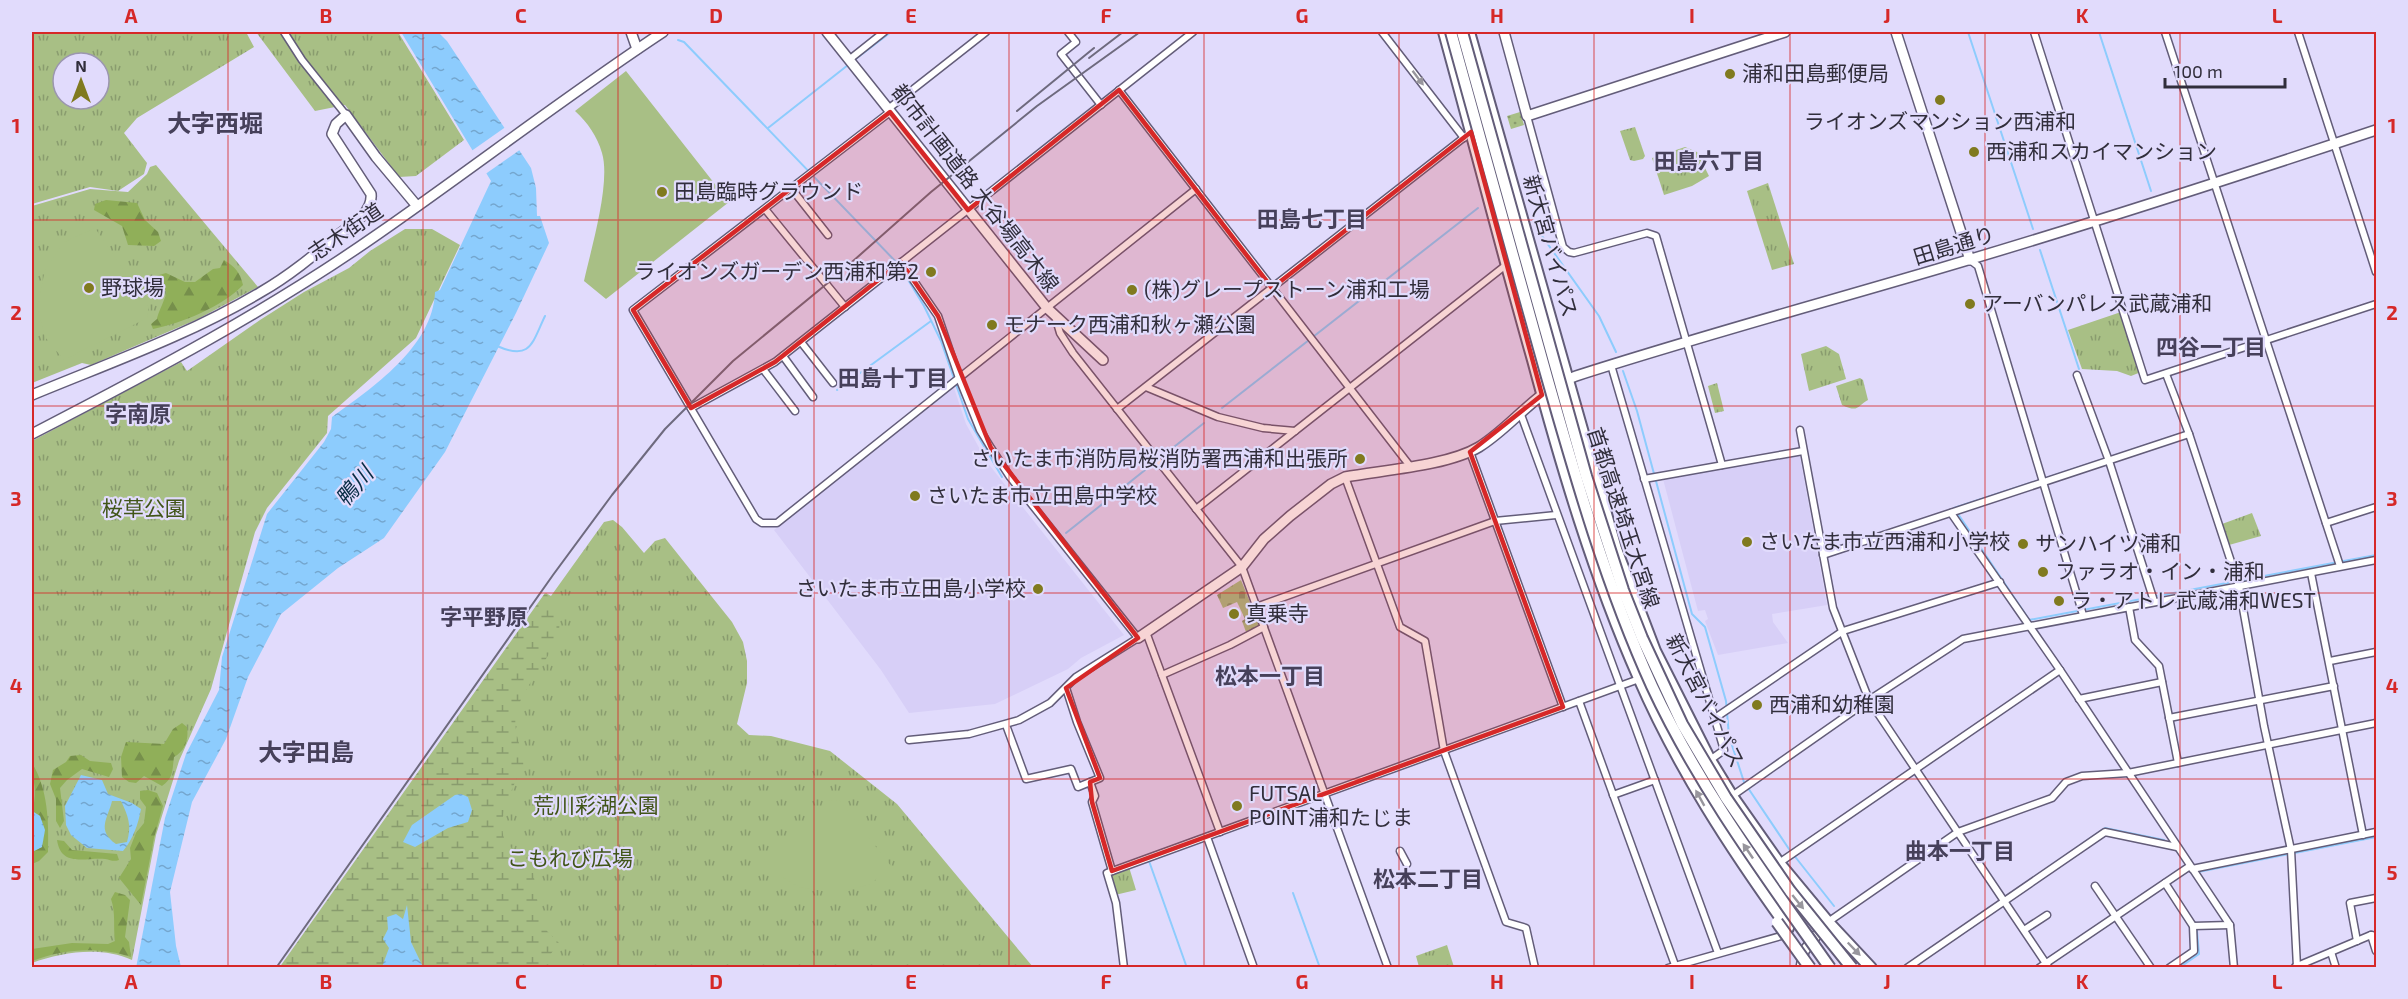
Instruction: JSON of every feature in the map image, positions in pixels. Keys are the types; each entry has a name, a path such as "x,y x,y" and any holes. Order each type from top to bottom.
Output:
{"highway":[{"path":"1444,32 1467,135 1542,395 1592,560 1639,679 1674,751 1732,851 1816,968"},
{"name":"首都高速埼玉大宮線","path":"1451,32 1573,467 1614,593 1652,686 1695,768 1739,838 1830,968"},
{"name":"首都高速埼玉大宮線","path":"1462,32 1586,476 1623,590 1642,638 1683,724 1726,798 1790,891 1852,968"},
{"name":"新大宮バイパス","path":"1469,32 1616,549 1655,651 1710,760 1732,796 1779,863 1828,922 1871,968"},
{"path":"1732,851 1743,876 1810,968"}],"street":[{"path":"284,32 376,157 417,206"},
{"path":"631,32 637,49"},
{"name":"志木街道","path":"32,434 166,365 243,321 367,241 663,32"},
{"name":"都市計画道路 大谷場高木線","path":"827,32 1047,308 1103,360"},
{"path":"851,61 884,32"},
{"path":"986,32 765,209 633,310 756,519 768,524 777,523 1196,189"},
{"path":"1068,32 1076,42 1061,54 1101,105"},
{"path":"691,408 783,356 1193,32"},
{"path":"1118,409 1467,135 1382,32"},
{"path":"1504,32 1563,247 1574,253 1647,233 1654,235 1722,465"},
{"path":"1527,116 1785,32"},
{"path":"1896,32 1970,260 1978,266 2083,615"},
{"path":"2034,32 2145,380 2376,304"},
{"path":"2165,32 2340,566"},
{"path":"2298,32 2376,272"},
{"path":"1119,90 1410,466"},
{"path":"32,395 188,330 234,307 297,268 359,218 369,205 371,194 332,134 336,124 346,114"},
{"name":"田島通り","path":"1470,452 1496,434 1519,412 1567,379 1687,341 2095,222 2376,130"},
{"path":"791,188 828,235"},
{"path":"765,209 845,307"},
{"path":"901,262 938,316 959,379 980,430 1010,477 1142,635 1162,675 1220,832"},
{"path":"1197,509 1506,265"},
{"path":"1055,316 1060,333 1073,353 1242,567 1388,968"},
{"path":"801,342 833,383"},
{"path":"783,356 813,397"},
{"path":"1611,365 1724,750 1710,760"},
{"path":"763,369 795,411"},
{"path":"2166,374 2189,434 2239,586 2268,745 2291,850 2296,967 2374,935 2376,951"},
{"path":"2077,375 2109,461 2154,601"},
{"path":"1146,387 1218,417 1263,428 1295,431"},
{"path":"1519,412 1718,954"},
{"path":"1800,430 1833,608 1869,700 2048,965"},
{"path":"1823,555 2189,434"},
{"path":"1644,479 1803,451"},
{"path":"909,740 969,734 1006,725 1050,703 1076,677 1242,567 1264,539 1331,484 1345,477 1410,466 1470,452 1563,707"},
{"path":"1345,477 1400,627 1425,641 1444,751 1506,922 1526,928 1535,968"},
{"path":"2326,523 2376,507"},
{"path":"1951,513 2060,670 2230,925 2234,968"},
{"path":"1256,607 1495,521 1556,515"},
{"path":"1732,796 1869,700 1963,639 2376,560"},
{"path":"2312,573 2362,835"},
{"path":"1715,718 1843,631 2000,582"},
{"path":"2128,607 2135,640 2159,666 2178,763"},
{"path":"1162,675 1230,645 1264,627"},
{"path":"2330,661 2376,652"},
{"path":"1779,863 2060,670"},
{"path":"1124,968 1116,903 1107,873 1639,679"},
{"path":"2079,699 2162,682"},
{"path":"2169,718 2334,686"},
{"path":"1006,725 1026,779 1071,770 1078,787 1100,778 1077,723 1066,688"},
{"path":"1579,701 1675,965"},
{"path":"1801,968 1804,951 1828,922 1958,832 2052,798 2066,782 2082,776 2128,773 2376,723"},
{"path":"1613,795 1655,780"},
{"path":"1090,782 1095,796 1092,802 1112,872"},
{"path":"1907,968 2105,832 2177,847"},
{"path":"2039,968 2048,965 2116,915 2191,868 2376,832"},
{"path":"1206,837 1254,968"},
{"path":"1400,851 1407,864"},
{"path":"2165,883 2193,926 2194,951 2169,968"},
{"path":"2095,886 2151,968"},
{"path":"2357,941 2350,903 2376,898"},
{"path":"2024,930 2047,915"},
{"path":"2193,926 2230,925"},
{"path":"1668,968 1791,933"},
{"path":"2331,952 2336,968"},
{"path":"1697,959 1698,968"}],"highlighted area":[{"path":"1119,90 1272,288 1471,132 1542,395 1470,452 1563,707 1112,871 1092,802 1090,782 1100,778 1066,688 1138,638 991,448 938,316 901,262 775,362 691,408 633,310 890,112 968,210"}],"shaded area":[{"name":"さいたま市立田島中学校","path":"954,388 966,424 987,462 1124,635 1081,658 1068,669 995,704 909,713 881,670 774,530"},
{"name":"さいたま市立西浦和小学校","path":"1797,455 1800,457 1827,605 1772,614 1773,622 1788,643 1718,655 1705,621 1708,619 1705,610 1698,611 1663,479"}],"green space":[{"path":"32,32 246,32 254,47 137,118 124,133 147,163 144,174 118,191 90,187 32,204"},
{"path":"256,32 398,32 464,140 416,176 399,177 345,105 315,111"},
{"name":"田島臨時グラウンド","path":"626,71 729,202 606,299 584,281 602,198 604,166 602,153 592,130 575,111"},
{"path":"1520,112 1524,125 1511,129 1507,116"},
{"path":"1635,127 1645,156 1643,159 1634,161 1630,160 1620,131"},
{"path":"1685,147 1697,152 1709,176 1692,186 1664,195 1652,158"},
{"path":"156,165 258,287 198,319 91,365 82,363 32,383 32,206 90,189 128,192 147,174 150,167"},
{"path":"1768,183 1794,264 1772,270 1747,191"},
{"path":"106,200 137,203 145,220 158,232 161,241 154,246 128,245 122,226 94,210 95,204"},
{"name":"野球場","path":"95,228 149,307 147,318 64,360 45,337 37,307 45,270 64,242"},
{"name":"桜草公園","path":"405,229 432,229 460,245 416,338 328,416 327,433 267,508 255,532 211,689 179,761 156,835 132,960 108,953 82,952 32,963 32,441 181,362 187,371 260,320 304,292 349,268 370,251"},
{"path":"224,260 237,270 243,285 224,300 201,313 153,329 151,324 157,319 166,293 165,289 152,277 166,273 185,282 195,282 213,269 220,268"},
{"path":"2121,312 2141,372 2131,376 2117,371 2082,369 2068,330"},
{"path":"1826,346 1839,354 1846,379 1809,391 1801,354"},
{"path":"1860,378 1863,380 1868,400 1855,409 1842,405 1836,386"},
{"path":"1717,383 1724,411 1715,413 1708,386"},
{"path":"2252,513 2261,536 2229,545 2222,524"},
{"name":"荒川彩湖公園","path":"613,520 644,553 655,541 665,538 732,622 743,642 747,661 747,683 737,724 749,735 771,736 830,751 897,804 1033,967 282,968 546,593 551,596 604,522"},
{"path":"1241,580 1259,626 1246,632 1242,621 1245,619 1237,602 1223,608 1217,595"},
{"path":"545,593 556,608 560,623 557,638 521,700 516,715 515,722 523,757 523,768 507,802 502,825 507,844 531,856 540,920 544,928 559,943 541,967 279,968"},
{"path":"182,723 187,727 187,740 181,751 174,757 172,773 166,783 162,786 144,776 136,783 129,782 122,777 121,757 126,742 164,744 173,729"},
{"path":"81,755 90,761 111,763 113,769 109,777 82,769 67,780 60,788 64,821 60,828 56,821 56,799 50,784 53,770 66,762 70,756"},
{"path":"32,763 44,795 48,818 48,852 32,864 32,852 42,847 40,816 32,811 35,792"},
{"path":"148,790 157,793 163,806 154,838 141,905 119,878 131,859 130,848 136,833 144,823 146,807 140,799 140,791"},
{"path":"828,800 840,801 891,866 871,884 844,891 823,891 799,887 780,876 764,859"},
{"path":"57,840 64,841 72,850 117,854 119,860 69,858 59,849"},
{"path":"1129,867 1136,890 1115,895 1109,874"},
{"path":"115,892 125,895 130,900 125,937 129,942 131,957 106,951 81,950 32,961 32,949 72,943 108,944 115,941 111,899"},
{"path":"1447,945 1454,967 1419,967 1416,956"}],"water":[{"name":"鴨川","path":"401,32 438,32 447,41 531,168 536,188 537,216 540,216 549,243 445,452 384,538 338,568 281,614 248,677 226,739 192,802 170,892 176,946 181,967 136,968 165,818 186,754 219,690 222,657 267,514 324,442 331,429 332,417 382,379 412,348 424,331 432,312 435,292 440,290 491,181"},
{"path":"81,775 102,780 108,794 141,809 135,832 123,851 87,848 71,835 66,825 65,806","holes":["112,801 121,801 127,816 129,831 127,842 116,844 106,834 105,824"]},
{"path":"461,794 468,797 472,810 468,822 448,828 415,847 403,842 412,825 455,795"},
{"path":"32,811 40,816 45,830 42,847 32,852"},
{"path":"407,905 411,942 423,967 382,967 389,948 383,939 388,929 387,917 396,914 403,919"}],"pier":[{"path":"507,126 521,149 484,175 470,152"}],"waterway":[{"path":"853,61 891,32"},
{"path":"1968,32 2033,229"},
{"path":"2099,32 2151,191"},
{"path":"678,40 684,42 899,265 924,306 941,341 968,419 1002,477"},
{"path":"768,128 848,65"},
{"path":"1222,408 1478,208"},
{"path":"1542,236 1599,316 1616,352"},
{"path":"2040,250 2079,369"},
{"path":"497,346 517,351 529,347 545,316"},
{"path":"837,390 931,321"},
{"path":"1623,371 1637,411 1692,614 1705,627 1726,701 1729,736 1744,782 1789,849 1834,906"},
{"path":"1066,533 1204,423"},
{"path":"2044,642 1954,508 2186,432"},
{"path":"2029,620 2376,555"},
{"path":"2004,898 2105,828 2164,840"},
{"path":"2198,872 2376,837"},
{"path":"1149,861 1187,968"},
{"path":"1293,893 1320,968"},
{"path":"2179,968 2199,954 2197,931"},
{"path":"2234,935 2237,968"},
{"path":"1915,959 1923,954"}],"railway":[{"path":"1089,58 1123,32"},
{"path":"276,968 553,575 612,495 665,429 733,361 835,277 931,192 1037,106 1140,32"},
{"path":"1017,111 1094,48"}],"place":[{"name":"浦和田島郵便局","path":"1730,74"},
{"name":"ライオンズマンション西浦和","path":"1940,100"},
{"name":"西浦和スカイマンション","path":"1974,152"},
{"name":"田島臨時グラウンド","path":"662,192"},
{"name":"ライオンズガーデン西浦和第2","path":"931,272"},
{"name":"野球場","path":"89,288"},
{"name":"(株)グレープストーン浦和工場","path":"1132,290"},
{"name":"アーバンパレス武蔵浦和","path":"1970,304"},
{"name":"モナーク西浦和秋ヶ瀬公園","path":"992,325"},
{"name":"さいたま市消防局桜消防署西浦和出張所","path":"1360,459"},
{"name":"さいたま市立田島中学校","path":"915,496"},
{"name":"さいたま市立西浦和小学校","path":"1747,542"},
{"name":"サンハイツ浦和","path":"2023,544"},
{"name":"ファラオ・イン・浦和","path":"2043,572"},
{"name":"さいたま市立田島小学校","path":"1038,589"},
{"name":"ラ・アトレ武蔵浦和WEST","path":"2059,601"},
{"name":"真乗寺","path":"1234,614"},
{"name":"西浦和幼稚園","path":"1757,705"},
{"name":"FUTSAL POINT浦和たじま","path":"1237,806"}],"district":[{"name":"大字西堀","path":"215,124"},
{"name":"田島六丁目","path":"1709,161"},
{"name":"田島七丁目","path":"1312,219"},
{"name":"四谷一丁目","path":"2211,347"},
{"name":"田島十丁目","path":"893,378"},
{"name":"字南原","path":"138,414"},
{"name":"字平野原","path":"484,617"},
{"name":"松本一丁目","path":"1270,676"},
{"name":"大字田島","path":"306,753"},
{"name":"曲本一丁目","path":"1960,851"},
{"name":"松本二丁目","path":"1428,879"}],"park label":[{"name":"こもれび広場","path":"570,859"}]}
